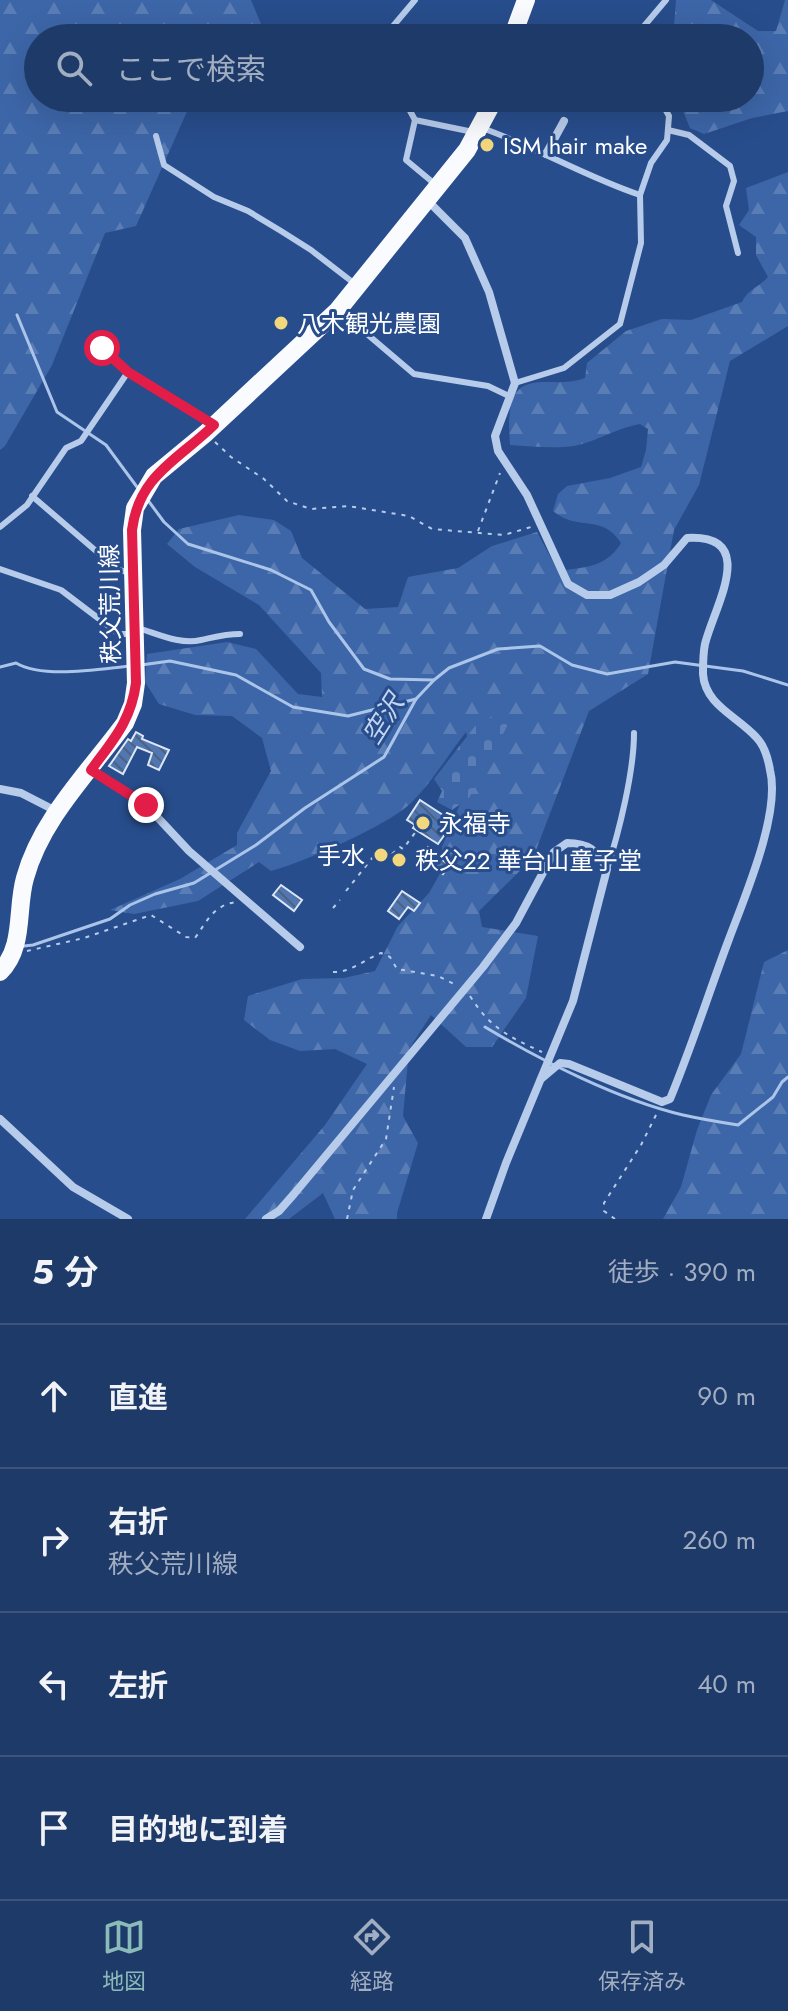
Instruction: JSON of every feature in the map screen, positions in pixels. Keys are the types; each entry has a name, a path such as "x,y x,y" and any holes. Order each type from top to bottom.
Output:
{"main road":[{"path":"517,24 526,0"},
{"name":"秩父荒川線","path":"0,972 20,920 21,893 31,858 57,812 125,723 133,704 136,683 132,530 135,508 154,476 210,429 338,310 432,193 479,131 488,112"}],"street":[{"path":"546,154 564,121"},
{"path":"432,193 465,238 489,292 515,383 495,436 498,451 542,523 561,572 576,591 587,595 610,595 639,582 664,565 687,538 706,537 719,544 729,561 725,586 704,646 706,692 758,738 773,781 772,806 743,901 699,1029 670,1099 662,1102 569,1064 560,1063 541,1079"},
{"path":"91,770 146,805 189,851 300,947"},
{"path":"0,789 21,793 57,812"},
{"path":"266,1219 279,1211 294,1194 465,990 516,923 554,852 567,843 589,846 599,854 607,869 573,1001 486,1219"},
{"path":"0,1119 73,1187 128,1219"}],"lane":[{"path":"395,24 415,0"},
{"path":"644,24 666,0"},
{"path":"411,112 415,120 406,160 432,193"},
{"path":"515,383 564,368 614,332 620,324 641,243 640,195 651,163 667,140 667,112"},
{"path":"415,120 479,131 546,154 613,186 640,195"},
{"path":"668,130 689,135 730,166 734,181 726,206 738,253"},
{"path":"156,136 164,165 214,197 248,211 291,237 357,286"},
{"path":"338,310 414,374 488,386 509,396"},
{"path":"102,348 128,372 210,429"},
{"path":"0,527 27,505 66,448 81,441 128,372"},
{"path":"32,496 117,569 134,576"},
{"path":"0,569 61,590 119,634 135,630 180,641 240,634"},
{"path":"607,869 617,838 634,750 634,733"}],"path":[{"path":"210,429 231,457 264,479 287,501 311,509 348,506 409,516 432,529 504,535 542,523"},
{"path":"477,532 504,461"},
{"path":"346,891 381,847 393,856 400,847 403,849 417,830"},
{"path":"12,946 84,938 151,915 186,937 195,938 215,910 225,903 245,900"},
{"path":"333,908 340,900"},
{"path":"333,972 344,973 366,958 381,953 390,957 397,969 438,976 465,990 483,1017 507,1037 550,1056"},
{"path":"347,1219 353,1190 386,1139 397,1070"},
{"path":"615,1219 604,1211 604,1203 641,1145 662,1102"}],"green space":[{"path":"0,0 251,0 261,24 24,24 24,112 187,112 136,226 105,233 52,365 0,450"},
{"path":"676,0 711,0 747,24 674,24"},
{"path":"785,0 788,0 788,111 752,118 704,134 690,128 683,112 764,112 764,31 776,31"},
{"path":"788,172 788,326 730,361 699,485 674,530 648,674 589,711 533,858 479,911 482,927 538,936 526,998 492,1047 466,1047 431,1015 409,1049 403,1116 418,1143 397,1219 335,1219 323,1193 289,1219 245,1219 325,1125 367,1064 335,1049 300,1051 270,1040 244,1020 248,996 302,979 344,978 375,971 398,926 429,893 442,870 442,847 475,768 466,732 412,802 366,832 271,871 259,862 198,901 134,914 110,910 180,879 237,845 237,833 271,771 262,738 232,716 195,715 159,704 145,682 147,654 227,642 256,649 298,694 322,697 321,673 259,605 195,567 167,544 179,529 239,515 274,520 291,531 302,558 365,609 398,607 408,577 458,568 492,546 537,532 558,571 602,562 621,543 606,528 572,521 553,511 558,494 567,486 610,478 641,467 648,429 640,424 631,426 574,446 510,445 512,401 521,388 529,384 585,378 587,363 626,331 662,319 691,320 742,302 768,277 756,255 756,237 739,225 749,210 746,188"},
{"path":"503,710 512,717 469,798 452,810 437,802 442,791 434,779 475,726"},
{"path":"788,950 788,1219 663,1219 681,1187 697,1130 711,1095 741,1054 764,962"}],"building":[{"path":"136,732 143,736 142,739 169,750 159,770 148,765 152,753 137,747 123,774 109,766"},
{"path":"420,800 446,817 441,825 448,830 438,844 413,828 415,825 407,820"},
{"path":"428,847 449,865 443,874 421,857"},
{"path":"281,885 302,900 294,911 273,895"},
{"path":"402,891 420,903 414,911 408,907 399,919 388,911"}],"waterway":[{"path":"17,315 57,412 106,445 137,487"},
{"path":"147,499 164,522 188,544 271,570 311,590 329,622 364,669 390,679 434,680"},
{"name":"空沢","path":"24,946 110,919 130,905 155,894 194,883 256,845 305,808 384,757 416,699 434,680 449,668 498,649 540,646 572,665 607,674 675,662 743,671 788,685"},
{"path":"141,665 170,661 236,675 293,707 348,716 416,699"},
{"path":"0,667 16,663 27,668 56,672 130,666"},
{"path":"485,1027 607,1090 658,1108 724,1123 738,1125 773,1097 788,1077"}],"place":[{"name":"ISM hair make","path":"487,145"},
{"name":"八木観光農園","path":"281,323"},
{"name":"永福寺","path":"423,823"},
{"name":"手水","path":"381,855"},
{"name":"秩父22 華台山童子堂","path":"399,860"}],"route":[{"path":"102,348 128,372 214,425 154,476 135,508 132,530 136,683 133,704 125,723 91,770 146,805"}]}
